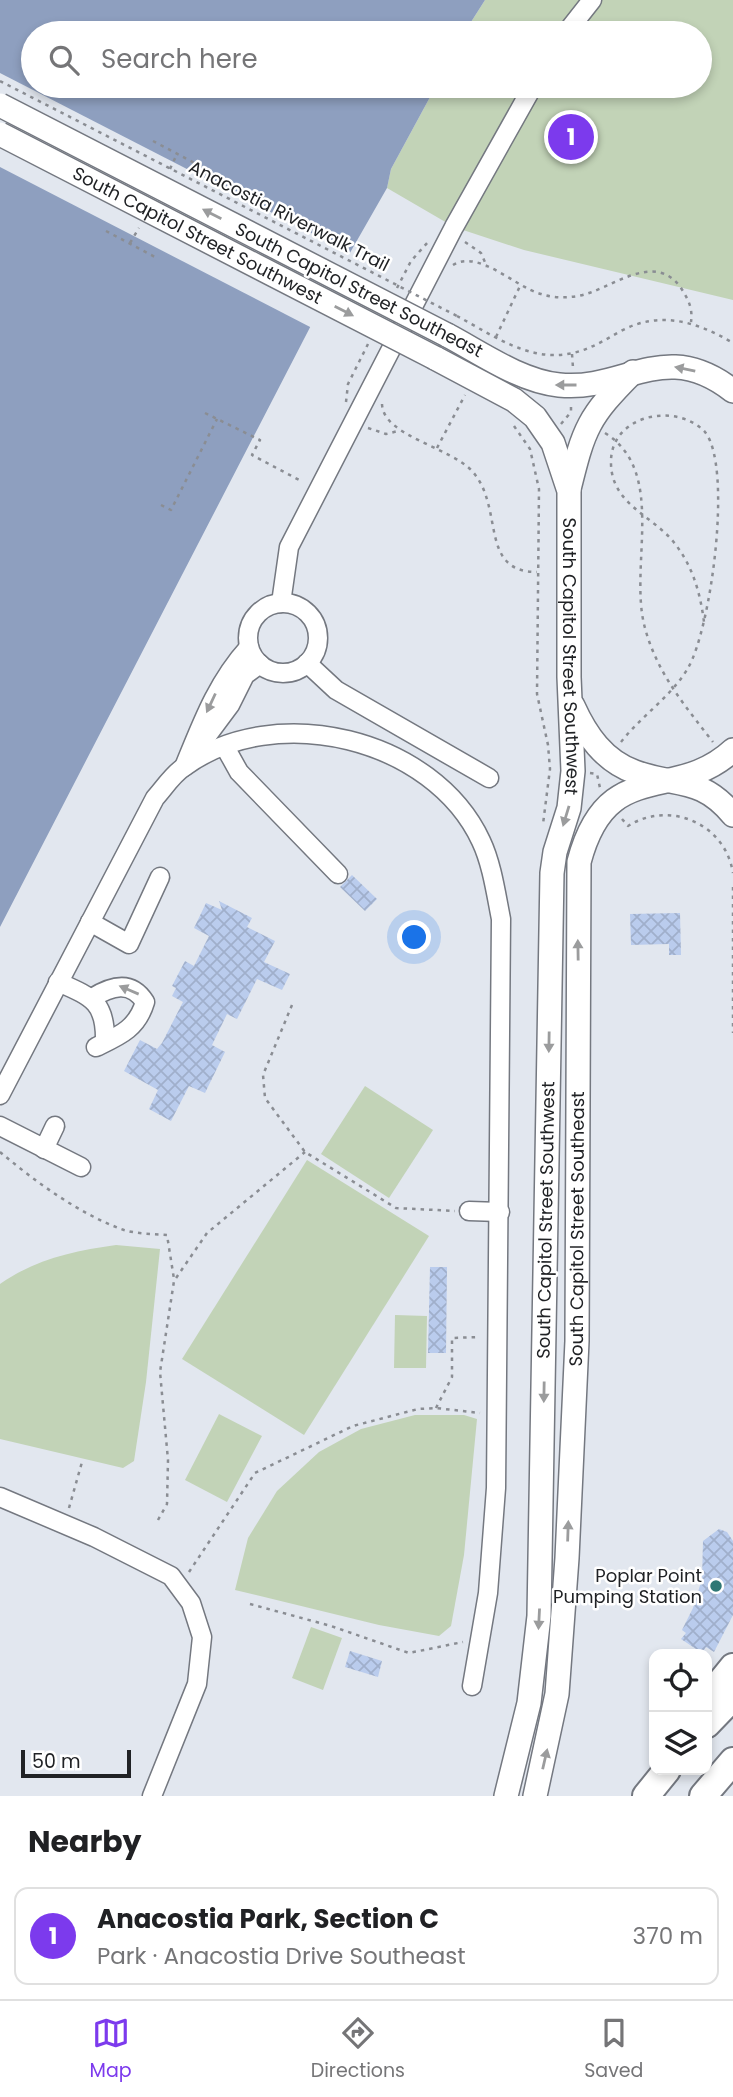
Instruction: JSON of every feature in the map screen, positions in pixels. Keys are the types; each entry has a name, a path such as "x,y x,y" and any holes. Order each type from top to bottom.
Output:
{"highway":[{"path":"712,1693 733,1667"},
{"path":"712,1719 733,1697"},
{"path":"703,1796 733,1760"},
{"path":"645,1796 656,1775"},
{"path":"645,1796 663,1775"}],"main road":[{"name":"South Capitol Street Southeast","path":"0,105 452,326 546,383 583,384 653,367 680,367 703,374 733,391"},
{"name":"South Capitol Street Southwest","path":"0,134 514,400 535,418 553,443 569,491 573,784 552,873 538,1627 529,1703 506,1796"},
{"path":"569,491 588,424 600,406 633,372"},
{"path":"570,700 592,740 609,757 636,772 671,778 704,790 733,815"},
{"name":"South Capitol Street Southeast","path":"536,1796 557,1695 567,1558 577,1341 580,1069 577,872 586,840 610,804 633,789 706,769 724,747"}],"street":[{"path":"575,21 592,0"},
{"path":"281,603 289,547 303,518 454,227 526,98"},
{"path":"184,766 213,697 231,668 249,647 251,623 258,613 281,603 301,608 315,624 317,645 307,663 299,669 279,673 260,664 249,647"},
{"path":"307,663 336,690 489,778"},
{"path":"0,1095 155,798 184,766 230,705 245,675 260,664"},
{"path":"184,766 225,747 262,737 322,735 373,746 395,755 438,786 481,841 501,919 500,1212 495,1523 488,1593 472,1686"},
{"path":"225,747 239,772 338,874"},
{"path":"90,922 129,944 160,877"},
{"path":"58,982 92,998 105,1022 100,1045 131,1029 140,1017 145,1002 132,989 118,986 92,998"},
{"path":"0,1126 80,1167"},
{"path":"44,1149 55,1126"},
{"path":"469,1211 500,1212"},
{"path":"0,1497 64,1524 171,1576 191,1603 200,1629 201,1666 197,1684 152,1796"}],"path":[{"name":"Anacostia Riverwalk Trail","path":"0,81 21,92"},
{"name":"Anacostia Riverwalk Trail","path":"33,98 170,169 452,326 496,337 539,354 572,354 596,346 629,327 666,319 691,322 733,343"},
{"path":"153,141 202,167"},
{"path":"170,169 177,154"},
{"path":"130,244 139,228"},
{"path":"106,231 155,257"},
{"path":"457,239 475,248 487,267"},
{"path":"496,337 520,286"},
{"path":"572,354 573,369"},
{"path":"437,447 465,395"},
{"path":"560,425 571,412 571,401"},
{"path":"205,413 260,440 252,455 318,490"},
{"path":"624,738 653,705 673,691 695,653 704,622 719,524 719,462 713,443 691,421 666,415 637,421 617,442 611,461 614,482 628,502 664,531 686,560 698,587 704,622"},
{"path":"161,505 172,510 217,419"},
{"path":"361,423 381,433 392,435 399,430"},
{"path":"517,429 530,449 539,489 537,694 548,745 549,777"},
{"path":"598,430 617,442 631,459 637,473 642,515 638,582 641,613 651,647 673,691 724,747"},
{"path":"584,773 597,774 602,793"},
{"path":"621,818 628,826 651,816 667,814 702,824 725,849 733,873"},
{"path":"733,887 733,1033"},
{"path":"292,1005 263,1075 265,1098 305,1152 396,1208 469,1211"},
{"path":"0,1152 27,1174 104,1220 125,1230 167,1235 174,1281 160,1372 168,1460 167,1504 158,1520"},
{"path":"174,1281 208,1233 305,1152"},
{"path":"436,1408 452,1377 452,1338 487,1337"},
{"path":"178,1585 210,1544 256,1473 353,1426 436,1408 485,1414"},
{"path":"64,1524 82,1462"},
{"path":"250,1604 331,1626 410,1653 468,1640"}],"green space":[{"path":"485,0 733,0 733,300 524,250 454,227 387,188 391,169 429,98 712,98 712,21 472,21"},
{"path":"365,1086 433,1130 389,1198 321,1154"},
{"path":"307,1160 429,1236 304,1435 182,1359"},
{"path":"116,1245 160,1249 146,1382 134,1461 123,1468 0,1439 0,1284 27,1268 55,1257"},
{"path":"395,1315 427,1316 426,1368 394,1368"},
{"path":"219,1414 262,1436 227,1502 185,1480"},
{"path":"415,1415 464,1415 477,1419 464,1555 451,1626 439,1636 379,1625 235,1590 248,1538 277,1491 319,1452 361,1429"},
{"path":"311,1627 342,1638 323,1690 292,1678"}],"water":[{"path":"0,0 485,0 472,21 21,21 21,98 429,98 391,169 387,188 335,279 0,927"}],"pier":[{"path":"0,73 21,84 21,98 49,98 354,255 314,329 0,167"}],"building":[{"path":"352,875 377,899 365,911 340,887"},
{"path":"219,901 252,918 247,927 275,941 264,962 290,974 282,990 257,979 237,1019 227,1014 212,1045 225,1052 205,1093 189,1086 171,1121 149,1109 158,1090 124,1071 140,1040 157,1049 162,1043 183,1002 172,996 176,988 172,986 185,961 194,966 209,936 194,928 206,903 222,910"},
{"path":"680,913 681,955 669,955 669,944 631,945 630,914"},
{"path":"430,1267 447,1267 446,1353 428,1353"},
{"name":"Poplar Point Pumping Station","path":"719,1529 727,1532 733,1541 733,1615 714,1652 706,1647 696,1649 681,1639 686,1633 682,1630 693,1608 702,1579 703,1541"},
{"path":"350,1651 382,1661 378,1677 345,1667"}],"place":[{"name":"Anacostia Park, Section C","path":"571,137"},
{"name":"Poplar Point Pumping Station","path":"716,1586"}]}
